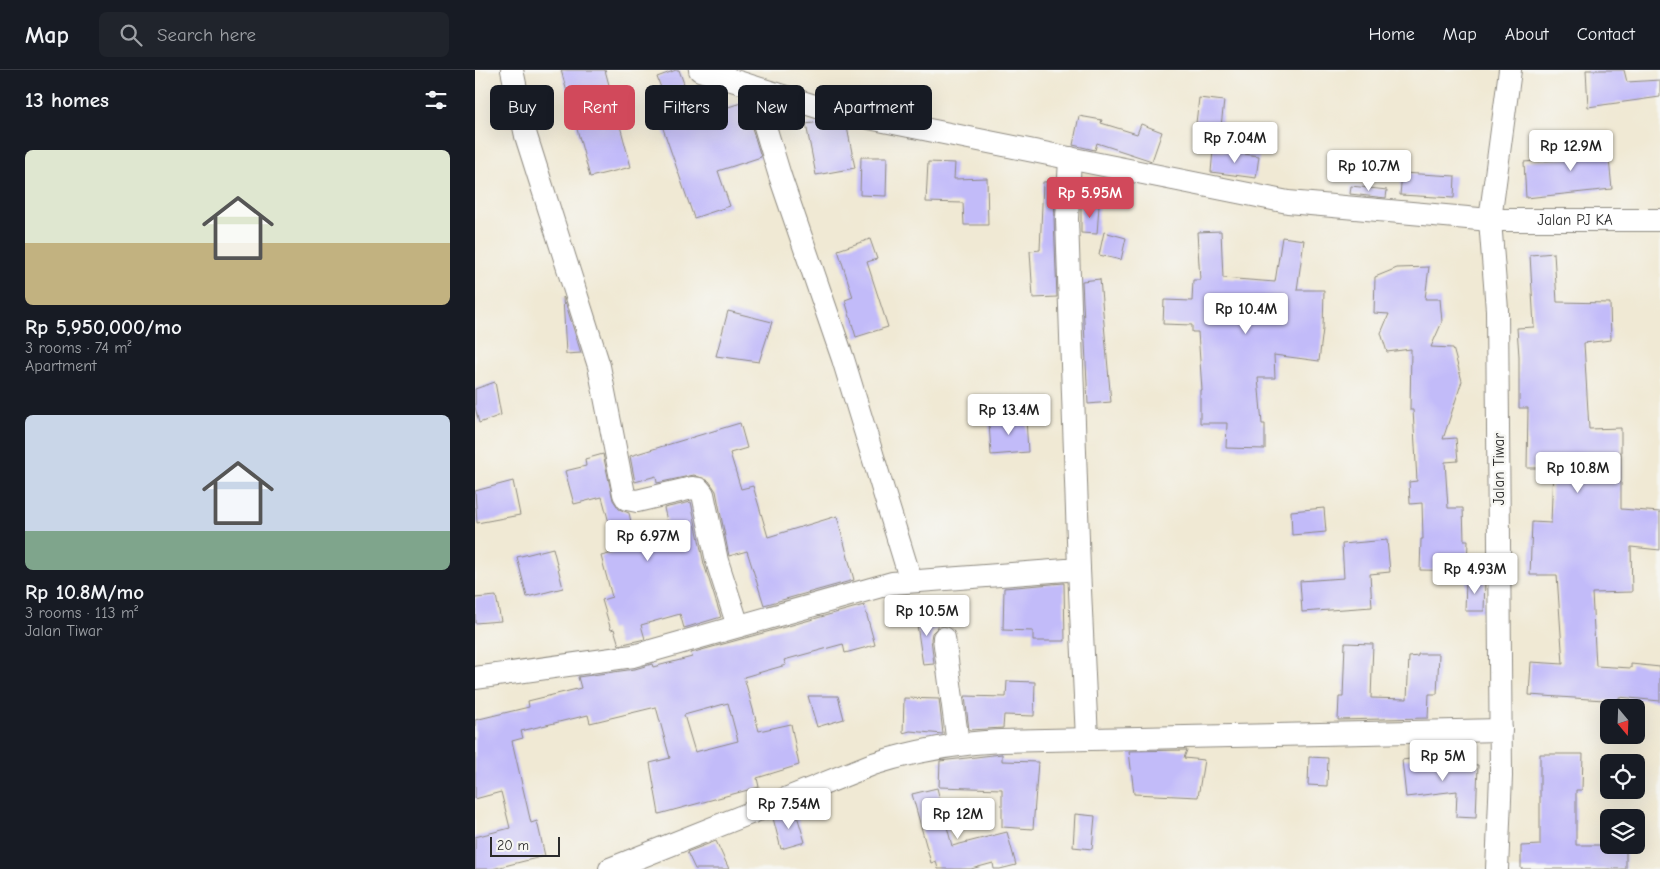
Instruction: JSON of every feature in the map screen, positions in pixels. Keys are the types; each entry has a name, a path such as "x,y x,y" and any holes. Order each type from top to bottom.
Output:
{"street":[{"path":"512,70 526,136 599,366 624,494 627,499 637,501 699,488 703,494 719,568 738,626"},
{"name":"Jalan PJ KA","path":"700,70 747,85"},
{"name":"Jalan Tiwar","path":"1497,869 1501,730 1497,310 1490,220 1510,70"},
{"name":"Jalan PJ KA","path":"805,104 824,110 1289,202 1490,220 1660,220"},
{"path":"766,130 843,359 911,581"},
{"path":"1070,158 1067,219 1087,739"},
{"path":"475,678 633,656 877,587 911,581 1079,570"},
{"path":"944,638 957,744"},
{"path":"610,869 873,764 905,754 957,744 1087,739 1501,730"}],"building":[{"path":"561,70 605,70 609,85 565,85"},
{"path":"679,70 684,85 660,85 657,77"},
{"path":"1586,70 1624,70 1627,82 1660,80 1660,97 1588,107"},
{"path":"1199,98 1224,101 1221,126 1196,123"},
{"path":"738,104 738,130 753,130 761,157 718,171 730,206 694,218 664,130 728,130 728,107"},
{"path":"1079,116 1102,120 1101,123 1137,134 1141,124 1162,132 1152,161 1097,143 1095,150 1073,145"},
{"path":"815,123 815,130 848,130 855,168 816,175 806,124"},
{"path":"577,130 621,130 631,167 590,177"},
{"path":"1607,139 1612,189 1526,198 1524,162 1573,158 1571,142"},
{"path":"1213,150 1259,156 1256,178 1211,172"},
{"path":"861,157 887,157 886,196 860,195"},
{"path":"928,162 955,163 954,179 987,178 988,225 964,225 963,203 926,202"},
{"path":"1402,173 1455,176 1454,198 1400,195"},
{"path":"1056,181 1054,219 1057,297 1033,298 1030,251 1040,250 1043,182"},
{"path":"1351,186 1387,190 1386,198 1350,194"},
{"path":"1081,205 1099,206 1097,234 1081,233"},
{"path":"1221,231 1223,278 1275,282 1282,237 1304,240 1297,290 1324,290 1323,329 1319,361 1274,355 1275,378 1258,378 1262,424 1265,424 1265,449 1226,448 1227,423 1200,423 1200,390 1202,390 1198,332 1192,332 1192,325 1163,324 1164,300 1192,301 1193,280 1200,280 1197,232"},
{"path":"1104,232 1126,238 1121,260 1099,255"},
{"path":"870,239 877,259 867,262 888,327 856,337 845,300 853,297 838,250"},
{"path":"1554,253 1557,302 1610,303 1611,340 1584,343 1589,429 1621,428 1621,509 1660,512 1660,550 1631,547 1632,592 1592,593 1596,666 1631,668 1631,664 1660,667 1660,701 1619,697 1619,699 1600,700 1529,695 1531,662 1563,664 1557,575 1530,575 1532,522 1551,523 1553,468 1527,468 1528,408 1519,408 1517,328 1534,327 1530,255"},
{"path":"1429,267 1425,299 1440,299 1442,322 1431,347 1453,348 1462,381 1443,439 1456,438 1458,461 1445,462 1448,508 1463,508 1464,540 1468,540 1467,571 1420,570 1421,539 1423,539 1422,503 1410,504 1409,482 1417,481 1413,410 1410,410 1411,349 1387,352 1381,333 1389,314 1374,313 1375,277 1397,268"},
{"path":"1100,279 1111,402 1088,404 1082,281"},
{"path":"564,298 581,353 566,354"},
{"path":"728,311 772,322 759,362 716,356"},
{"path":"495,382 501,415 479,423 475,407 475,389"},
{"path":"1026,418 1028,452 991,455 989,421"},
{"path":"740,423 747,448 730,453 741,489 753,486 768,537 837,516 854,580 764,605 747,551 729,556 716,491 709,481 694,475 657,483 656,476 635,482 630,456"},
{"path":"603,454 613,500 619,509 629,513 633,531 667,521 664,508 691,502 704,564 721,617 684,628 680,614 641,625 645,639 619,645 614,629 611,630 602,600 612,597 601,556 617,552 602,497 574,504 565,471 586,466 585,459"},
{"path":"513,481 520,515 477,523 475,491"},
{"path":"1324,508 1326,532 1292,535 1291,511"},
{"path":"1387,540 1390,572 1370,574 1372,607 1302,612 1300,581 1344,578 1342,544"},
{"path":"553,548 563,588 527,597 517,557"},
{"path":"1466,579 1485,579 1484,611 1465,611"},
{"path":"1064,583 1065,641 1033,641 1033,631 1003,630 1004,588"},
{"path":"496,596 501,621 475,623 475,598"},
{"path":"864,605 875,645 845,653 843,644 784,660 786,665 744,677 759,731 791,724 799,765 757,778 759,787 659,814 650,763 670,758 656,707 590,723 588,715 521,731 523,738 512,741 531,823 537,821 545,856 492,869 475,869 475,837 510,828 501,792 475,799 475,720 529,707 528,701 581,688 578,677 635,669 652,664 653,667 692,657 691,653","holes":["728,703 738,741 695,752 684,715"]},
{"path":"936,613 938,627 932,633 931,639 934,664 923,665 916,618"},
{"path":"1345,643 1373,644 1371,698 1407,699 1409,657 1418,656 1418,654 1439,654 1437,694 1429,694 1428,718 1338,720 1339,697 1343,697"},
{"path":"1007,681 1035,682 1034,716 1004,715 1003,728 969,730 965,696 1006,697"},
{"path":"808,696 838,696 844,719 817,727"},
{"path":"904,698 939,699 943,734 910,731 903,733"},
{"path":"1187,750 1184,758 1204,760 1198,797 1134,794 1129,751"},
{"path":"1002,754 1002,761 1038,762 1033,829 1002,827 1002,789 939,787 940,761"},
{"path":"1540,754 1583,754 1582,790 1576,790 1576,845 1600,845 1600,854 1626,854 1626,869 1521,869 1521,846 1540,845"},
{"path":"1442,755 1443,763 1478,765 1476,818 1456,817 1457,791 1406,797 1402,760"},
{"path":"1309,757 1328,758 1327,786 1308,785"},
{"path":"937,788 952,846 1007,832 1016,865 994,869 993,863 971,869 938,869 936,861 931,863 912,794"},
{"path":"795,809 805,842 781,849 773,818"},
{"path":"1075,814 1095,816 1092,849 1073,847"},
{"path":"716,841 729,869 695,869 687,852"}]}
